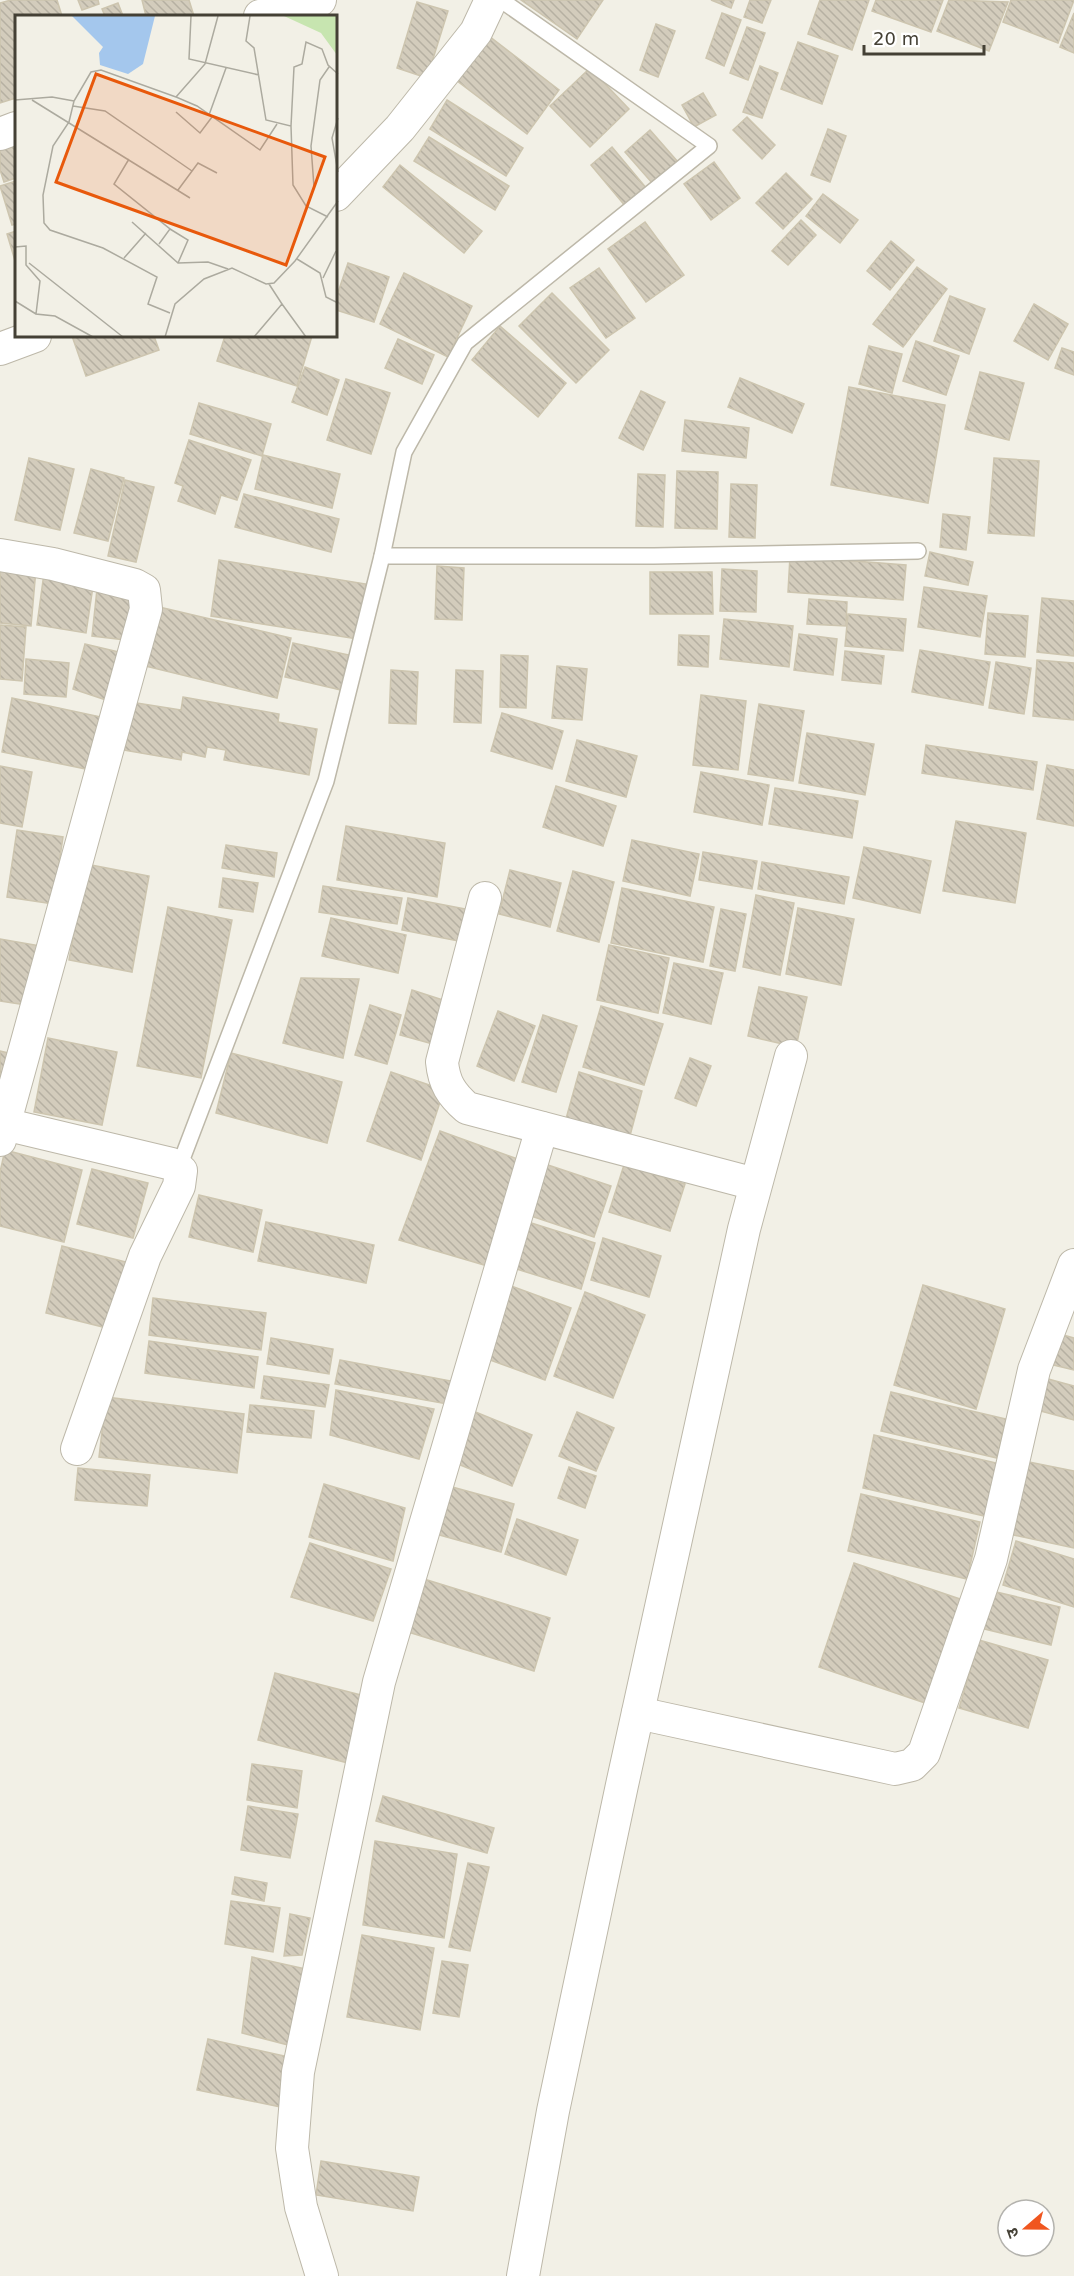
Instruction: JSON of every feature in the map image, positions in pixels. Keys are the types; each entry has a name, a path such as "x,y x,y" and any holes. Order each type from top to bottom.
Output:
{"street":[{"path":"264,15 320,0"},
{"path":"338,193 400,128 476,32 491,0"},
{"path":"0,134 15,128"},
{"path":"0,349 30,338"},
{"path":"0,555 53,564 135,585 144,590 146,609 2,1132 172,1164 178,1167 182,1175 179,1186 145,1256 77,1449"},
{"path":"485,898 442,1062 444,1079 452,1094 466,1108 755,1184"},
{"path":"523,2276 553,2111 638,1713 755,1184 791,1056"},
{"path":"322,2276 300,2206 292,2148 298,2072 379,1682 542,1128"},
{"path":"638,1713 895,1770 912,1765 924,1753 991,1559 1034,1370 1074,1265"}],"lane":[{"path":"178,1167 326,781 382,556 404,452 465,343 709,146 501,0"},
{"path":"382,556 654,556 918,551"}],"building":[{"path":"11,0 57,0 62,15 15,15 15,98 0,103 0,3"},
{"path":"78,0 98,0 99,4 82,10"},
{"path":"142,0 189,0 194,15 146,15"},
{"path":"521,0 603,0 577,39"},
{"path":"711,0 734,0 731,8"},
{"path":"750,0 771,0 762,23 744,17"},
{"path":"820,0 869,0 852,50 808,34"},
{"path":"876,0 943,0 931,32 872,11"},
{"path":"949,0 1008,2 989,51 937,31"},
{"path":"1011,0 1074,0 1058,43 1003,22"},
{"path":"417,2 448,11 427,78 397,68"},
{"path":"118,3 123,15 105,15 102,9"},
{"path":"722,13 741,20 724,66 706,58"},
{"path":"1074,13 1074,53 1060,47"},
{"path":"656,24 675,31 658,77 640,70"},
{"path":"747,27 765,33 748,80 730,73"},
{"path":"489,36 559,90 527,134 456,80"},
{"path":"798,42 838,56 822,104 781,89"},
{"path":"760,66 778,73 762,118 743,112"},
{"path":"590,68 629,109 590,147 550,106"},
{"path":"703,93 716,115 694,127 682,105"},
{"path":"447,100 523,148 506,176 430,129"},
{"path":"747,117 775,145 762,159 733,130"},
{"path":"828,129 846,136 830,182 811,175"},
{"path":"650,130 678,162 653,184 625,152"},
{"path":"15,132 15,178 4,182 0,170 0,137"},
{"path":"429,137 509,186 495,210 414,161"},
{"path":"612,147 647,189 626,207 591,165"},
{"path":"714,162 740,198 711,220 684,184"},
{"path":"400,165 482,231 464,253 383,187"},
{"path":"786,173 812,199 783,229 756,203"},
{"path":"15,181 15,224 12,225 0,186"},
{"path":"823,194 858,220 840,243 806,216"},
{"path":"801,220 816,235 788,265 772,251"},
{"path":"645,222 684,275 646,302 608,249"},
{"path":"15,231 15,261 7,234"},
{"path":"891,241 914,260 890,290 867,271"},
{"path":"348,263 389,277 374,322 338,311 338,292"},
{"path":"917,267 947,289 903,347 873,324"},
{"path":"599,268 635,318 606,338 570,288"},
{"path":"404,273 472,306 448,357 380,324"},
{"path":"552,293 609,350 576,383 519,326"},
{"path":"950,296 985,309 969,354 934,341"},
{"path":"1034,304 1068,324 1048,360 1014,341"},
{"path":"500,326 566,383 538,417 472,360"},
{"path":"73,338 155,338 159,350 86,376"},
{"path":"224,338 311,338 297,386 217,361"},
{"path":"398,339 434,355 422,384 385,368"},
{"path":"916,341 959,356 946,395 903,381"},
{"path":"869,346 902,354 892,393 859,384"},
{"path":"1062,348 1074,352 1074,375 1055,368"},
{"path":"305,367 339,380 327,415 292,402"},
{"path":"980,372 1024,383 1009,440 965,429"},
{"path":"740,378 804,404 792,433 728,407"},
{"path":"346,379 390,393 371,454 327,440"},
{"path":"849,387 945,405 928,503 831,485"},
{"path":"641,391 665,402 643,450 619,438"},
{"path":"199,403 271,424 262,456 190,434"},
{"path":"685,420 749,428 746,458 682,451"},
{"path":"189,440 251,460 237,500 221,495 215,514 178,501 183,486 175,483"},
{"path":"263,455 340,474 332,508 255,489"},
{"path":"29,458 74,469 60,530 15,520"},
{"path":"994,458 1039,461 1034,536 988,533"},
{"path":"91,469 124,478 108,541 74,533"},
{"path":"677,471 718,472 717,529 675,528"},
{"path":"638,474 665,475 663,527 636,526"},
{"path":"125,480 154,487 136,562 108,556"},
{"path":"731,484 757,485 755,538 729,537"},
{"path":"244,494 339,519 331,552 235,527"},
{"path":"943,514 970,517 966,550 940,547"},
{"path":"930,552 973,562 968,585 925,576"},
{"path":"790,556 906,565 903,600 788,592"},
{"path":"219,560 366,584 357,639 211,616"},
{"path":"0,562 36,569 31,626 0,623"},
{"path":"437,566 464,568 462,620 435,619"},
{"path":"722,569 757,571 756,612 720,611"},
{"path":"650,572 712,572 713,614 650,614"},
{"path":"44,573 94,580 86,633 37,625"},
{"path":"924,587 987,596 980,637 918,627"},
{"path":"97,589 132,593 125,640 92,636"},
{"path":"1042,598 1074,601 1074,656 1037,652"},
{"path":"809,599 847,602 846,626 807,624"},
{"path":"155,606 291,638 277,698 141,665"},
{"path":"988,613 1028,616 1025,657 985,654"},
{"path":"848,614 906,619 903,651 845,646"},
{"path":"724,619 793,626 789,667 720,659"},
{"path":"0,625 26,627 22,681 0,679"},
{"path":"799,634 837,639 833,675 794,670"},
{"path":"679,635 709,636 708,667 678,665"},
{"path":"293,643 349,655 341,690 285,677"},
{"path":"85,644 119,652 106,700 73,689"},
{"path":"920,650 990,662 983,705 912,692"},
{"path":"845,651 884,656 881,684 842,680"},
{"path":"501,655 528,656 526,708 500,707"},
{"path":"26,659 69,663 66,697 24,694"},
{"path":"1037,660 1074,663 1074,720 1033,716"},
{"path":"996,662 1031,668 1024,714 989,708"},
{"path":"557,666 587,669 582,720 552,718"},
{"path":"391,670 418,672 416,724 389,723"},
{"path":"456,670 483,671 481,723 454,722"},
{"path":"701,695 746,701 738,770 693,765"},
{"path":"183,697 279,714 278,722 317,729 309,775 224,760 226,750 207,747 205,757 182,752 181,760 123,750 131,702 181,710"},
{"path":"12,698 101,717 91,770 2,752"},
{"path":"759,704 804,711 793,781 748,774"},
{"path":"502,713 563,731 552,769 491,751"},
{"path":"807,733 874,744 865,795 799,783"},
{"path":"577,740 637,756 626,797 566,781"},
{"path":"926,745 1037,762 1033,790 922,773"},
{"path":"1047,765 1074,770 1074,826 1037,819"},
{"path":"0,766 32,772 22,827 0,823"},
{"path":"701,772 769,785 762,825 694,812"},
{"path":"556,786 616,806 603,846 543,827"},
{"path":"775,788 858,801 852,838 769,824"},
{"path":"956,821 1026,833 1015,903 943,891"},
{"path":"346,826 445,843 437,897 337,880"},
{"path":"17,830 63,837 53,904 7,897"},
{"path":"632,840 699,854 690,896 623,881"},
{"path":"226,845 277,853 274,877 222,868"},
{"path":"864,847 931,861 920,913 853,898"},
{"path":"703,852 757,861 752,889 699,880"},
{"path":"762,862 849,877 844,904 758,889"},
{"path":"86,864 149,876 132,972 69,960"},
{"path":"510,870 561,883 550,927 499,914"},
{"path":"573,871 614,882 599,942 557,931"},
{"path":"223,878 258,883 253,912 219,907"},
{"path":"323,886 402,898 397,924 319,912"},
{"path":"622,888 714,907 703,962 611,943"},
{"path":"756,895 794,903 780,975 743,967"},
{"path":"408,898 471,910 463,942 402,930"},
{"path":"168,907 232,920 201,1078 137,1066"},
{"path":"798,908 854,919 841,985 786,974"},
{"path":"721,909 746,914 735,971 710,966"},
{"path":"331,918 406,935 398,973 322,956"},
{"path":"0,939 41,946 32,1006 0,1001"},
{"path":"609,945 669,958 658,1013 597,1000"},
{"path":"674,963 723,973 711,1024 663,1013"},
{"path":"301,978 359,979 343,1058 283,1043"},
{"path":"759,987 807,997 796,1047 748,1036"},
{"path":"412,990 443,1000 433,1044 400,1035"},
{"path":"370,1005 401,1015 387,1064 355,1055"},
{"path":"601,1006 663,1024 644,1085 583,1067"},
{"path":"498,1011 535,1026 514,1081 477,1066"},
{"path":"543,1015 577,1026 556,1092 522,1082"},
{"path":"48,1038 117,1052 102,1125 34,1112"},
{"path":"0,1051 17,1055 0,1102"},
{"path":"231,1053 342,1082 327,1143 216,1113"},
{"path":"690,1058 711,1066 696,1106 675,1098"},
{"path":"391,1072 444,1090 421,1160 367,1141"},
{"path":"579,1072 642,1091 628,1143 564,1126"},
{"path":"440,1131 526,1162 491,1267 399,1240"},
{"path":"5,1150 82,1170 64,1242 0,1226 0,1172"},
{"path":"545,1164 611,1186 594,1237 528,1215"},
{"path":"624,1165 685,1184 670,1231 609,1212"},
{"path":"92,1169 148,1183 133,1238 77,1224"},
{"path":"199,1195 262,1210 253,1252 189,1237"},
{"path":"525,1221 595,1243 581,1289 510,1267"},
{"path":"266,1222 374,1245 366,1283 258,1261"},
{"path":"603,1238 661,1256 649,1297 591,1280"},
{"path":"62,1246 130,1263 115,1330 46,1313"},
{"path":"506,1284 571,1308 545,1380 479,1356"},
{"path":"923,1285 1005,1309 976,1409 894,1385"},
{"path":"585,1292 645,1315 613,1398 554,1376"},
{"path":"153,1298 266,1313 261,1350 149,1335"},
{"path":"1060,1334 1074,1338 1074,1370 1053,1365"},
{"path":"271,1338 333,1349 329,1374 267,1364"},
{"path":"149,1341 258,1357 254,1388 145,1373"},
{"path":"340,1360 451,1381 447,1404 335,1384"},
{"path":"264,1376 329,1385 325,1407 261,1398"},
{"path":"1041,1377 1074,1386 1074,1420 1033,1409"},
{"path":"336,1390 434,1409 419,1459 330,1435"},
{"path":"891,1392 1006,1419 997,1458 881,1431"},
{"path":"106,1397 244,1414 237,1473 99,1457"},
{"path":"250,1405 314,1411 311,1438 247,1432"},
{"path":"473,1411 532,1435 512,1486 453,1462"},
{"path":"577,1412 614,1428 596,1471 559,1456"},
{"path":"874,1435 1005,1465 993,1518 863,1488"},
{"path":"1019,1460 1074,1471 1074,1548 1004,1533"},
{"path":"569,1467 596,1476 585,1508 558,1498"},
{"path":"78,1468 150,1475 147,1506 75,1500"},
{"path":"324,1484 405,1508 393,1561 309,1537"},
{"path":"445,1485 514,1504 501,1552 432,1533"},
{"path":"861,1494 980,1522 967,1579 848,1551"},
{"path":"517,1519 578,1540 566,1575 505,1554"},
{"path":"1016,1541 1074,1559 1074,1607 1003,1585"},
{"path":"310,1543 391,1569 373,1621 291,1597"},
{"path":"854,1563 966,1601 931,1705 819,1667"},
{"path":"424,1579 550,1618 534,1671 408,1632"},
{"path":"992,1591 1060,1607 1051,1645 984,1629"},
{"path":"979,1640 1048,1660 1028,1728 959,1708"},
{"path":"275,1673 369,1697 352,1764 258,1740"},
{"path":"252,1764 302,1771 297,1808 247,1800"},
{"path":"383,1796 494,1828 487,1853 376,1821"},
{"path":"248,1806 298,1814 290,1858 241,1850"},
{"path":"375,1841 457,1854 444,1938 363,1925"},
{"path":"468,1863 489,1867 470,1951 449,1947"},
{"path":"235,1877 267,1883 264,1901 232,1894"},
{"path":"231,1901 280,1908 273,1952 225,1944"},
{"path":"290,1914 310,1918 302,1955 284,1956"},
{"path":"362,1935 434,1948 420,2030 347,2017"},
{"path":"252,1957 306,1969 292,2046 242,2033"},
{"path":"442,1961 468,1965 459,2017 433,2013"},
{"path":"208,2039 289,2057 281,2107 197,2090"},
{"path":"321,2161 419,2177 413,2211 316,2195"}]}
